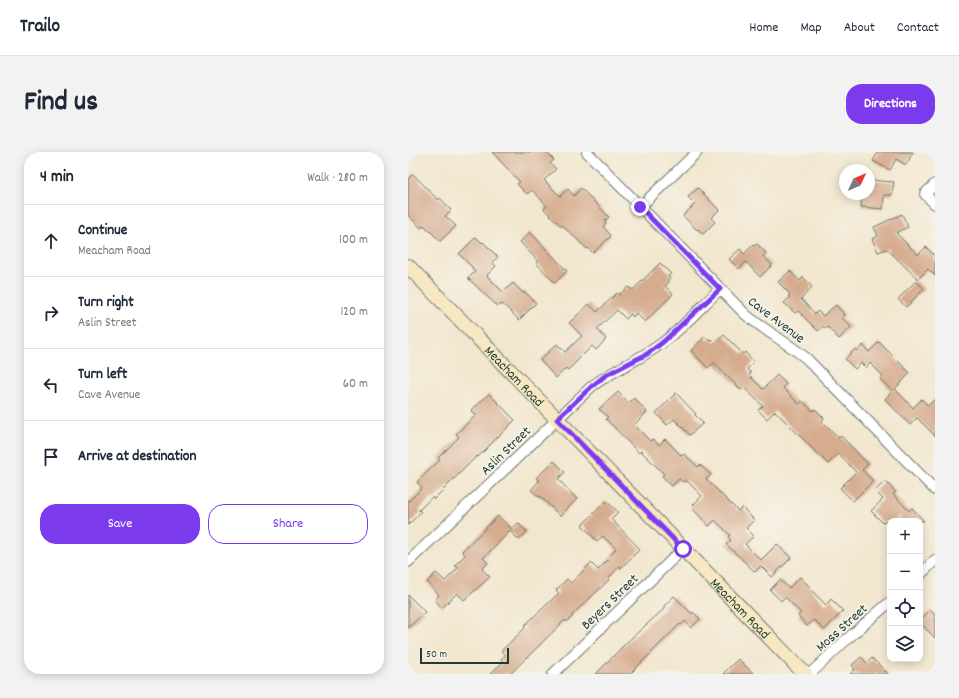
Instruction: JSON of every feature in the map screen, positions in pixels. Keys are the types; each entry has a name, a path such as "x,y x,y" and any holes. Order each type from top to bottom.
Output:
{"street":[{"name":"Cave Avenue","path":"587,152 745,314 806,358 935,490"},
{"path":"640,207 697,152"},
{"path":"935,184 924,194 935,204"},
{"name":"Meacham Road","path":"408,266 805,674"},
{"name":"Aslin Street","path":"408,562 591,387 606,375 647,354 663,342 720,289"},
{"name":"Beyers Street","path":"553,674 683,549"},
{"path":"923,572 935,560"},
{"name":"Moss Street","path":"810,674 847,639 887,605"}],"building":[{"path":"492,152 546,152 554,160 550,163 556,169 544,180 560,196 568,189 574,196 581,188 609,217 603,226 611,236 593,253 588,248 587,249 544,209 547,206 532,190 527,194 517,184 520,182"},
{"path":"878,152 913,152 906,165 896,159 890,170 873,161"},
{"path":"413,174 438,200 440,198 451,210 445,216 456,226 440,241 424,225 421,228 408,215 408,179"},
{"path":"875,180 894,182 892,195 884,195 883,209 861,207 862,200 875,200"},
{"path":"698,188 719,210 711,218 715,222 703,234 683,216 695,204 688,197"},
{"path":"902,214 908,227 896,233 918,255 926,247 935,256 935,276 928,269 918,279 887,249 878,252 872,239 878,236 874,227"},
{"path":"530,232 567,271 555,283 536,263 538,261 520,242"},
{"path":"476,237 498,257 492,262 496,266 487,275 488,277 503,292 513,283 536,303 519,320 505,306 501,304 498,307 468,278 475,272 459,254"},
{"path":"757,244 766,253 763,256 772,265 760,277 746,262 739,269 729,259 740,249 744,254 753,245 754,246"},
{"path":"660,263 671,274 668,276 670,278 667,280 669,282 665,286 673,294 645,322 636,313 633,317 631,314 626,319 617,310 597,329 606,339 596,350 592,346 568,370 566,368 556,378 540,360 557,344 565,352 582,336 569,323 589,304 597,312 617,293 619,295 628,287 633,290"},
{"path":"790,271 800,281 803,277 812,287 801,299 815,314 818,311 823,316 836,305 845,315 842,318 851,327 839,339 828,327 826,329 823,326 818,331 798,311 795,313 784,303 790,297 788,296 790,294 778,282"},
{"path":"916,281 924,289 906,307 898,299"},
{"path":"724,335 743,354 745,352 754,362 747,369 751,373 749,375 763,389 777,375 786,384 783,388 799,404 802,401 813,411 815,409 824,418 822,421 839,438 841,436 868,464 862,470 873,481 853,501 840,488 856,472 840,455 838,454 828,464 775,411 767,419 758,410 763,406 744,388 741,390 714,363 708,368 691,351 705,336 709,341 711,339 715,343"},
{"path":"879,342 910,373 895,389 913,408 922,399 928,406 935,399 935,436 917,418 910,425 885,399 892,391 880,379 883,376 870,363 866,368 861,363 855,369 845,359 855,349 857,351 863,345 869,352"},
{"path":"618,392 629,403 634,398 647,412 634,425 650,441 653,439 659,445 665,439 682,456 684,454 698,467 700,465 711,475 706,479 738,511 742,507 754,520 746,528 754,536 745,544 761,560 777,544 791,558 772,577 761,566 755,572 726,544 731,540 728,537 730,535 715,520 709,526 691,507 702,496 686,480 683,482 679,479 672,486 662,476 664,474 641,451 639,453 606,419 608,417 599,409"},
{"path":"676,393 703,423 690,435 674,419 667,425 656,413"},
{"path":"489,394 515,420 434,499 432,497 419,510 421,512 408,525 408,500 409,501 422,488 417,482 440,460 438,458 459,437 456,434 476,415 471,411"},
{"path":"554,461 565,472 558,479 577,499 560,516 540,496 539,497 531,490 539,481 536,478"},
{"path":"885,481 896,492 893,494 909,511 912,508 921,518 901,518 899,516 897,518 887,518 887,521 883,523 871,511 883,499 875,491"},
{"path":"606,501 618,512 611,519 640,549 621,568 620,566 608,579 609,580 572,615 573,616 566,622 565,620 510,674 490,674 503,662 501,659 506,655 501,651 525,628 524,626 559,593 556,590 567,579 571,583 591,563 598,570 611,557 610,556 616,549 603,536 597,541 582,525"},
{"path":"498,516 512,529 518,523 527,532 519,540 510,531 483,558 488,563 482,569 490,577 464,600 457,593 442,608 435,600 439,595 427,582 436,573 445,581 458,568 455,565 465,555 462,551"},
{"path":"800,577 826,605 831,599 843,611 824,630 814,620 807,626 798,616 801,613 785,597 781,601 770,590 780,580 789,588"},
{"path":"408,595 425,612 408,628"},
{"path":"674,596 692,614 693,612 700,619 691,628 685,621 681,625 680,624 630,674 596,674 627,642 665,608 663,607"},
{"path":"930,610 935,615 935,638 923,626 923,617"},
{"path":"861,657 867,663 872,658 888,674 850,674 855,669 852,665"},
{"path":"738,659 754,674 723,674"}],"route":[{"path":"640,207 720,289 663,342 647,354 606,375 557,419 683,549"}]}
